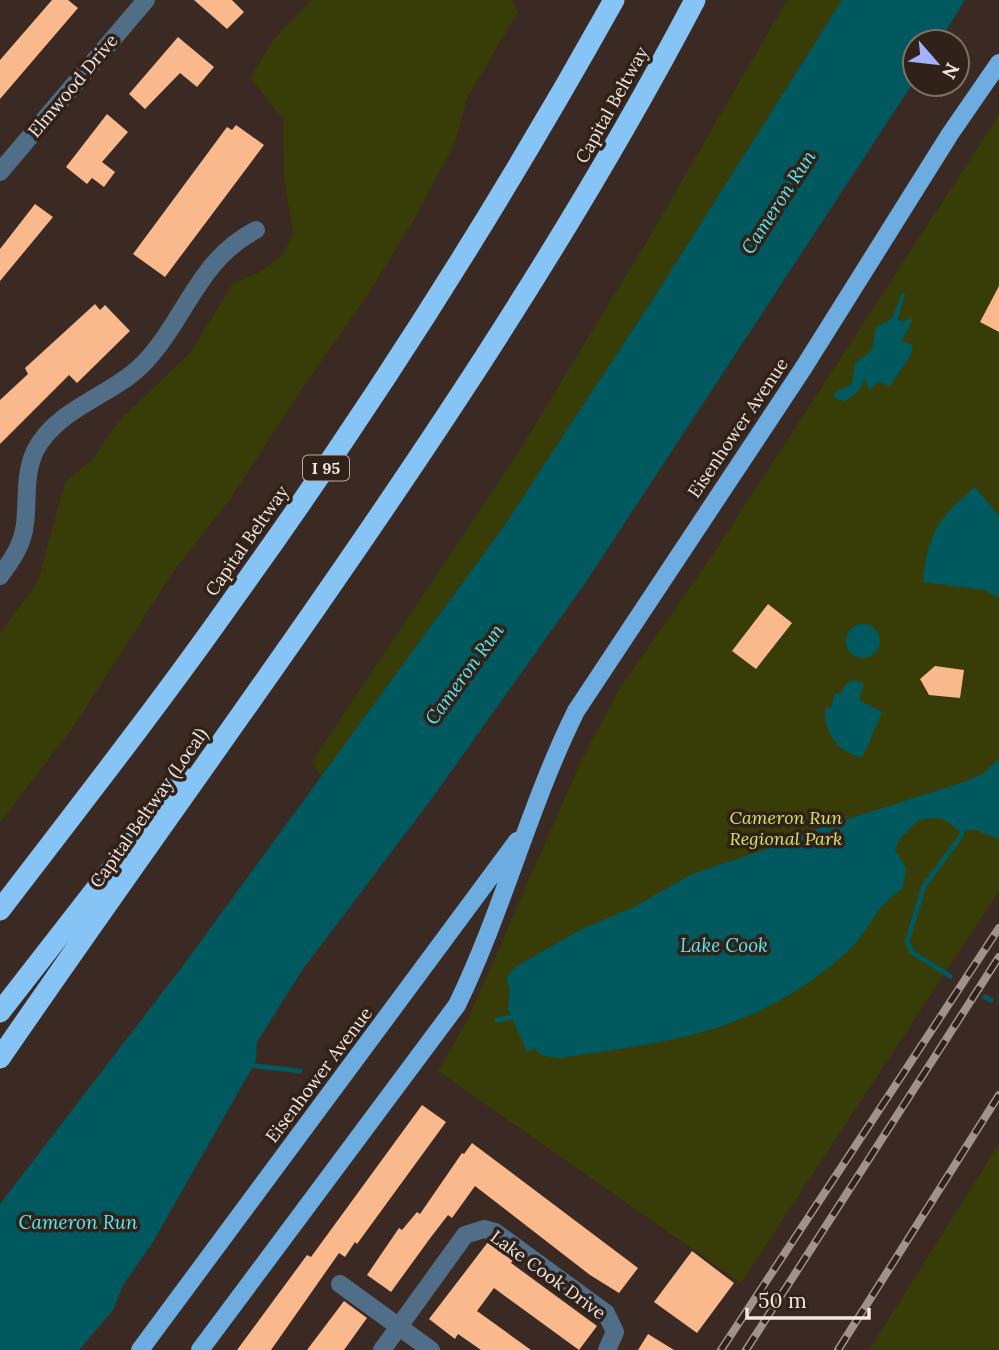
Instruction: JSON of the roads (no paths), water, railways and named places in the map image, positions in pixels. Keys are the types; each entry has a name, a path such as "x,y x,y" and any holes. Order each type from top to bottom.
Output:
{"highway":[{"name":"Capital Beltway","path":"0,911 149,715 335,455 511,179 614,0"},
{"name":"Capital Beltway","path":"336,583 535,279 648,90 695,0"},
{"path":"0,1012 336,583"},
{"name":"Capital Beltway (Local)","path":"0,1058 336,583"}],"main road":[{"name":"Eisenhower Avenue","path":"200,1350 457,1005 486,946 561,740 595,678 783,398 950,134 999,64"},
{"name":"Eisenhower Avenue","path":"140,1350 393,1013 530,824"}],"street":[{"name":"Elmwood Drive","path":"0,172 141,2"},
{"path":"0,576 22,538 30,465 43,438 64,418 109,391 141,366 168,334 217,257 234,241 256,230"},
{"name":"Lake Cook Drive","path":"399,1326 465,1236 484,1229 495,1232 606,1313 612,1322 610,1346"},
{"path":"340,1284 431,1350"},
{"path":"382,1350 399,1326"}],"water":[{"name":"Cameron Run","path":"842,0 965,0 948,28 901,28 901,98 903,98 586,582 433,797 303,969 257,1042 256,1061 153,1242 123,1285 113,1310 79,1350 0,1350 0,1204 185,963 504,526 662,285"},
{"path":"902,292 905,294 898,319 902,322 911,318 902,341 913,345 911,355 890,386 878,382 869,390 865,378 860,390 845,401 835,399 834,393 852,384 855,363 872,350 876,328 892,318"},
{"path":"975,487 999,516 999,598 985,590 923,582 928,551 937,528 952,508"},
{"path":"863,624 875,629 880,641 875,653 863,658 851,653 846,641 851,629"},
{"path":"853,680 864,684 859,700 882,712 863,757 840,747 830,733 825,717 825,708 832,707 834,694 840,694 846,684"},
{"name":"Lake Cook","path":"999,759 999,839 975,830 956,830 939,818 917,821 900,839 895,850 906,868 903,888 881,908 847,952 813,979 780,1000 747,1017 712,1029 641,1046 560,1058 544,1056 533,1048 527,1052 508,1009 510,988 506,979 515,967 582,929 634,907 692,874 764,850 788,838 964,782 984,773"}],"waterway":[{"path":"950,976 913,953 907,942 924,886 961,836 965,825"},
{"path":"985,997 991,1000"},
{"path":"497,1020 520,1016"},
{"path":"248,1065 300,1071"}],"railway":[{"path":"721,1350 999,928"},
{"path":"746,1350 999,957"},
{"path":"838,1350 999,1095"}],"park label":[{"name":"Cameron Run Regional Park","path":"786,828"}]}
